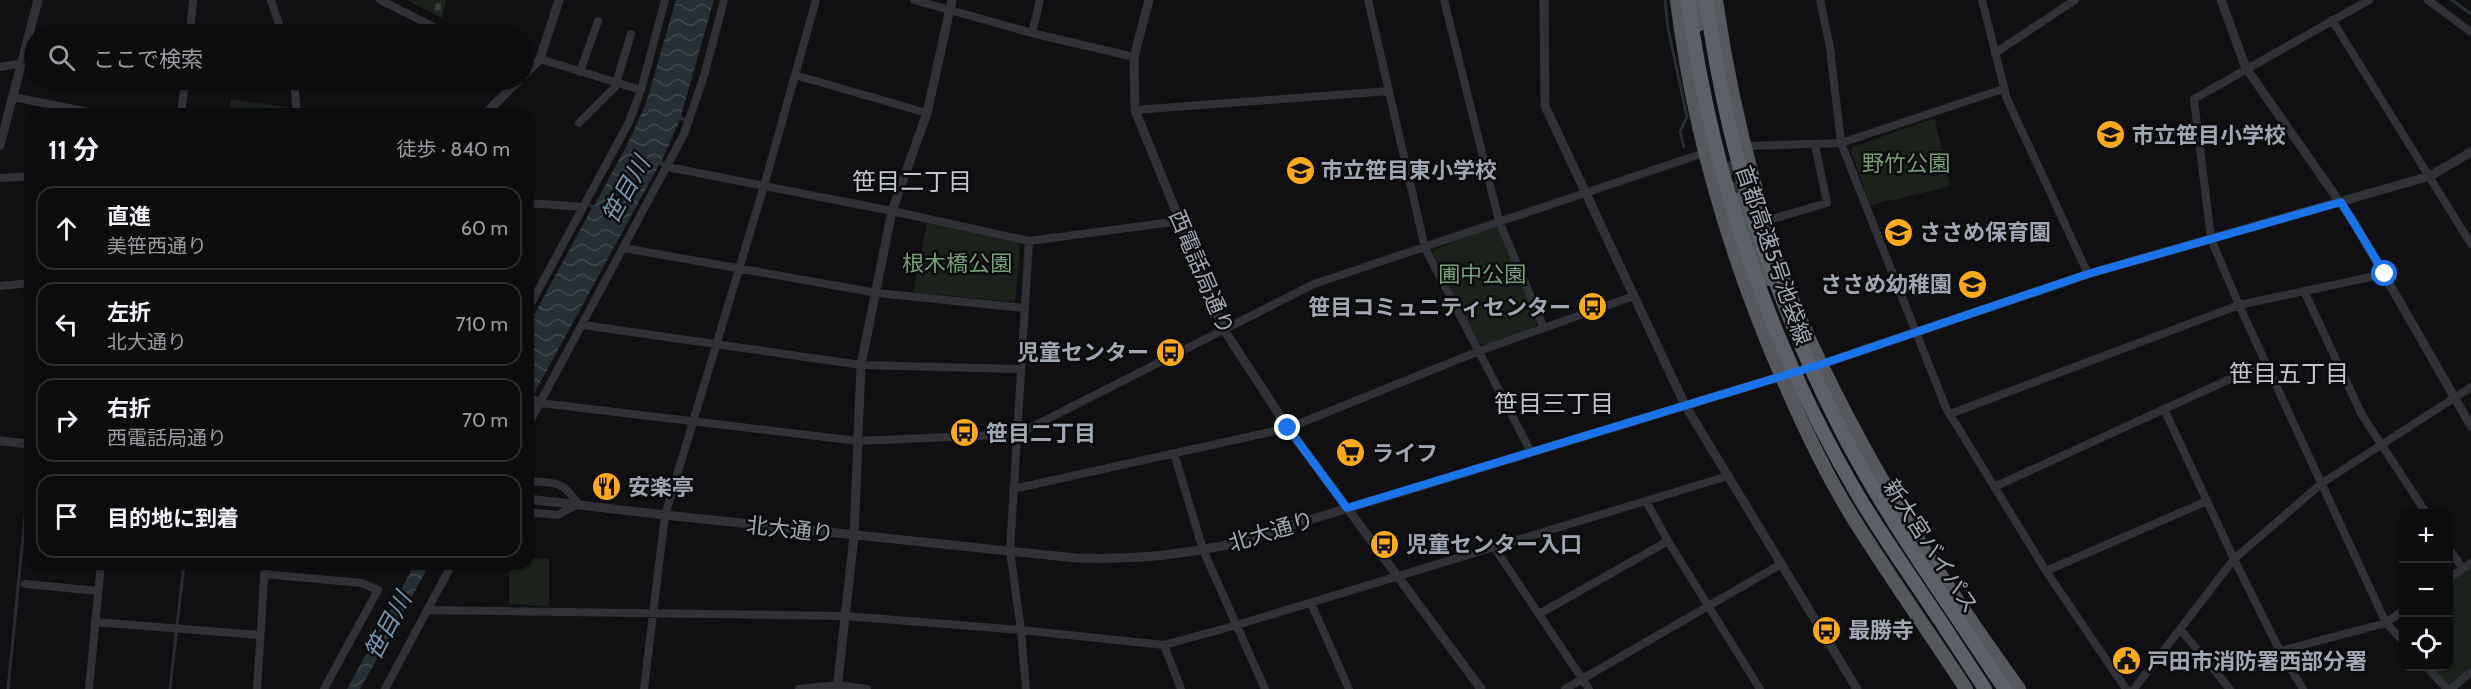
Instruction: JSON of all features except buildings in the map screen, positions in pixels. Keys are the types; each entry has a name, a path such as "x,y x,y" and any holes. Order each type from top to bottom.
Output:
{"highway":[{"path":"1677,0 1691,96 1705,158 1750,298 1782,376 1818,455 1853,518 1966,689"},
{"name":"首都高速5号池袋線","path":"1688,0 1702,90 1731,205 1760,290 1800,384 1863,502 1985,689"},
{"path":"1695,0 1700,37 1729,161 1701,0"},
{"name":"首都高速5号池袋線","path":"1706,0 1720,84 1747,198 1777,286 1795,330 1843,434 1877,495 2004,689"},
{"path":"1716,0 1730,83 1745,148 1785,284 1855,435 1889,495 1947,585 2019,689"},
{"path":"1705,158 1720,175 1732,175 1742,167 1745,148"},
{"path":"1721,212 1724,192 1734,184 1747,186 1759,201"},
{"path":"1738,200 1782,323"},
{"name":"新大宮バイパス","path":"1992,689 1867,499 1829,425 1998,689"},
{"path":"1947,631 1978,689"}],"street":[{"path":"32,24 38,0"},
{"path":"191,24 194,0"},
{"path":"271,0 279,24"},
{"path":"380,0 428,24"},
{"path":"534,65 540,59 559,0"},
{"path":"534,298 628,122 641,90 665,0"},
{"path":"534,412 684,134 704,76 724,0"},
{"path":"644,689 665,515 764,186 816,0"},
{"path":"915,0 951,5 1032,33 1134,57"},
{"path":"1032,33 1040,0"},
{"name":"西電話局通り","path":"1149,0 1134,57 1136,110 1224,330 1288,428 1481,689"},
{"path":"1368,0 1425,248 1531,452"},
{"path":"1444,0 1498,221 1544,328"},
{"path":"1544,0 1544,103 1685,405 1857,689"},
{"path":"1820,0 1830,47 1841,143 1915,332 1950,414 2046,571 2126,689"},
{"path":"1982,0 2003,89 2088,274"},
{"path":"1995,53 2075,0"},
{"path":"2221,0 2246,68 2341,202 2385,274 2471,426"},
{"path":"2369,0 2194,99 2211,239 2265,363 2386,622 2399,637"},
{"path":"2428,0 2471,32"},
{"path":"837,687 854,536 861,366 892,211 927,113 951,5"},
{"path":"2332,20 2471,244"},
{"path":"580,72 598,21"},
{"path":"579,123 615,87 631,34"},
{"path":"0,145 24,55"},
{"path":"540,59 641,90"},
{"path":"0,67 22,63"},
{"path":"795,75 927,113"},
{"path":"1745,148 1841,143 2003,89"},
{"path":"182,108 184,90"},
{"path":"295,90 296,108"},
{"path":"491,108 508,90"},
{"path":"1136,110 1389,91"},
{"path":"13,97 69,108"},
{"path":"1765,221 1827,202 1815,144"},
{"name":"北大通り","path":"534,499 854,536 1108,559 1141,559 1203,550 1227,545 1822,364 2088,274 2430,176 2471,152"},
{"path":"534,399 539,402 693,423 858,441 1017,434 1314,284 1425,248 1498,221 1705,158"},
{"path":"668,167 892,211 1029,241 1180,220"},
{"path":"0,177 24,176"},
{"path":"534,203 582,207"},
{"path":"1026,689 1021,630 1010,551 1029,241"},
{"path":"624,248 877,293 1024,308"},
{"path":"1950,414 2239,305 2385,274"},
{"path":"0,286 24,284"},
{"path":"2304,291 2362,415 2424,509"},
{"path":"1013,489 1288,428 1479,351 1634,296"},
{"path":"583,325 861,366 1020,369"},
{"path":"1994,487 2265,363"},
{"path":"2134,689 2234,560 2322,483 2471,387"},
{"path":"2164,409 2234,560 2280,651 2303,689"},
{"path":"0,441 24,443"},
{"path":"1174,453 1203,550 1265,689"},
{"path":"428,609 845,616 1021,630 1164,645 1311,603 1728,476"},
{"path":"534,482 561,485 570,491 578,504 558,515 534,513"},
{"path":"1646,501 1668,541 1710,605 1760,689"},
{"path":"2046,571 2207,501"},
{"path":"1539,614 1668,541"},
{"path":"1494,547 1589,689"},
{"path":"2453,554 2463,569"},
{"path":"2453,576 2471,563"},
{"path":"1565,689 1781,564"},
{"path":"89,689 100,570"},
{"path":"257,689 264,570"},
{"path":"385,689 449,570"},
{"path":"264,574 362,583 378,590 324,689"},
{"path":"25,584 98,591"},
{"path":"1311,603 1349,689"},
{"path":"2280,651 2386,622 2399,613"},
{"path":"95,622 259,635"},
{"path":"2180,629 2230,689"},
{"path":"1164,645 1181,689"},
{"path":"2431,671 2449,689 2471,672"},
{"path":"799,689 837,687 867,689"}],"green space":[{"path":"407,0 446,0 442,18"},
{"path":"231,99 293,108 230,108"},
{"name":"野竹公園","path":"1932,119 1935,120 1950,184 1948,187 1870,205 1851,151 1853,147"},
{"name":"根木橋公園","path":"927,223 1019,243 1015,302 913,292"},
{"name":"圃中公園","path":"1495,226 1498,228 1537,320 1536,326 1484,345 1478,343 1433,253 1434,250"},
{"path":"534,558 549,559 549,606 509,604 509,570 534,570"},
{"path":"2471,566 2471,669 2449,688 2433,671 2453,671 2453,579"}],"water":[{"name":"笹目川","path":"676,0 714,0 681,116 685,118 684,121 680,120 662,160 663,166 659,165 534,394 534,315 592,208 590,204 594,206 627,145 646,103"},
{"name":"笹目川","path":"412,570 427,570 360,689 347,689"}],"waterway":[{"path":"1665,0 1668,28 1687,117 1680,131 1684,147"},
{"path":"2452,0 2471,14"},
{"path":"8,689 24,527"},
{"path":"170,689 183,570"}],"tunnel":[{"path":"1731,161 1741,199"}],"place":[{"name":"市立笹目小学校","path":"2111,135"},
{"name":"市立笹目東小学校","path":"1300,170"},
{"name":"ささめ保育園","path":"1898,232"},
{"name":"ささめ幼稚園","path":"1973,284"},
{"name":"笹目コミュニティセンター","path":"1592,307"},
{"name":"児童センター","path":"1170,352"},
{"name":"笹目二丁目","path":"965,433"},
{"name":"ライフ","path":"1351,453"},
{"name":"安楽亭","path":"607,487"},
{"name":"児童センター入口","path":"1385,544"},
{"name":"最勝寺","path":"1827,630"},
{"name":"戸田市消防署西部分署","path":"2126,661"}],"district":[{"name":"笹目二丁目","path":"912,182"},
{"name":"笹目五丁目","path":"2289,374"},
{"name":"笹目三丁目","path":"1554,404"}],"route":[{"path":"1288,428 1347,508 1822,364 2088,274 2341,202 2385,274"}]}
